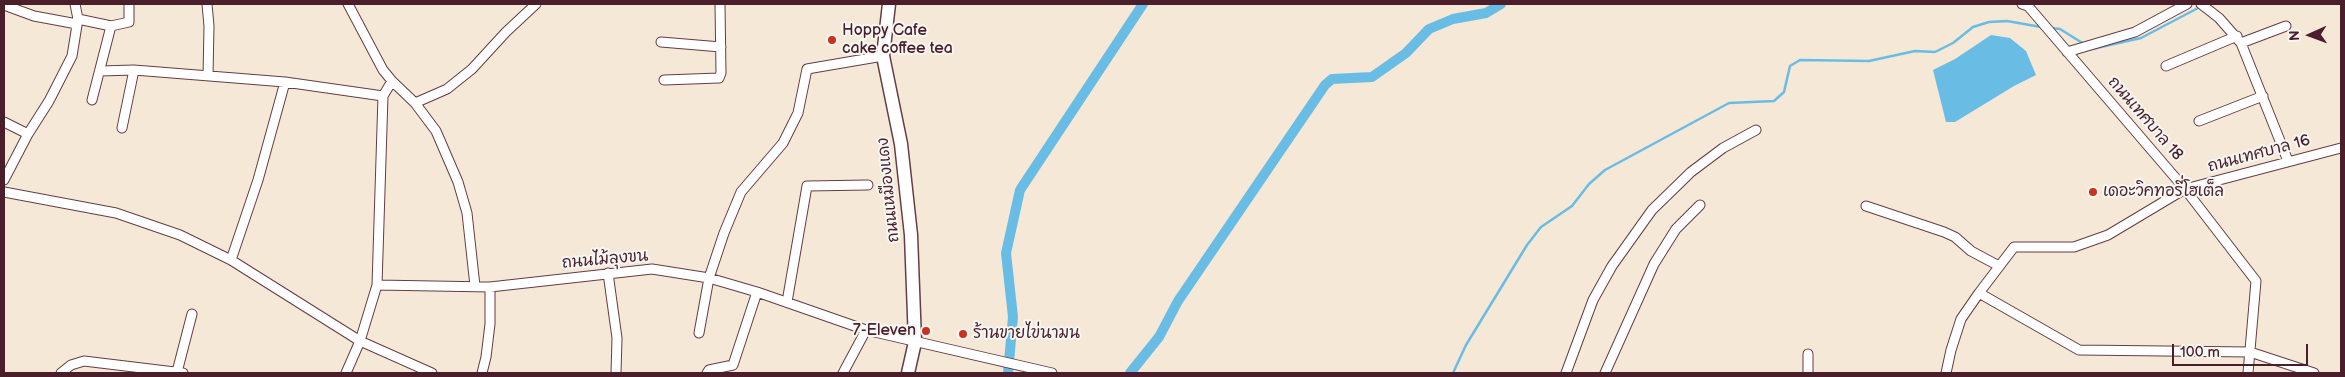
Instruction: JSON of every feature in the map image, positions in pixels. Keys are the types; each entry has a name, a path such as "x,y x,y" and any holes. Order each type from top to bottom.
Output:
{"street":[{"path":"4,180 28,134 49,102 72,56 77,21 75,4"},
{"path":"4,5 34,16 111,26 129,22 129,4"},
{"path":"207,4 209,26 208,76"},
{"path":"348,4 370,49 392,81 415,103 436,131 458,182 467,212 475,286"},
{"path":"415,103 446,90 472,69 506,32 536,4"},
{"path":"664,80 719,78 721,73 720,4"},
{"name":"ถนนเหมืองแดง","path":"889,4 883,56 901,144 911,236 916,342 908,373"},
{"name":"ถนนเทศบาล 18","path":"2022,4 2028,6 2043,23 2185,189 2256,280 2248,373"},
{"path":"2067,52 2135,32 2187,4"},
{"path":"2204,6 2238,40 2263,96 2288,161"},
{"path":"92,100 111,26"},
{"path":"2166,66 2238,40 2286,26"},
{"path":"661,42 721,47"},
{"path":"699,333 709,278 724,233 741,192 783,143 798,113 807,69 883,56"},
{"path":"100,70 134,70 284,82 383,96"},
{"path":"122,128 134,70"},
{"path":"346,373 360,341 376,285 383,96 392,81"},
{"path":"231,260 258,180 284,82"},
{"path":"2199,122 2263,96"},
{"path":"4,122 28,134"},
{"path":"1566,373 1593,300 1622,251 1652,210 1698,167 1724,148 1756,130"},
{"name":"ถนนเทศบาล 16","path":"1946,373 1950,350 1962,319 1979,292 2014,247 2074,247 2108,235 2185,189 2341,148"},
{"path":"787,302 807,186 868,185"},
{"path":"4,192 116,213 180,235 231,260 360,341 432,373"},
{"path":"1605,373 1654,264 1676,229 1700,204"},
{"path":"1866,206 1944,232 1955,237 1970,251 1999,266"},
{"name":"ถนนไม้ลุงขน","path":"376,285 490,287 652,269 709,278 757,292 866,330 1009,365 1052,373"},
{"path":"608,273 617,338 616,373"},
{"path":"482,373 490,324 490,287"},
{"path":"707,373 709,370 733,365 757,292"},
{"path":"1979,292 2079,350 2250,352 2314,373"},
{"path":"61,373 71,365 84,361 180,373 192,314"},
{"path":"843,373 866,330"},
{"path":"1808,354 1808,373"}],"water":[{"path":"1991,35 2010,38 2026,51 2036,75 2014,86 1955,122 1946,122 1933,70 1955,59"}],"waterway":[{"path":"1008,373 1013,317 1006,253 1020,190 1143,4"},
{"path":"1130,373 1159,337 1178,301 1325,85 1332,79 1372,77 1406,53 1429,29 1453,19 1486,13 1501,4"},
{"path":"2092,49 2141,38 2200,7"},
{"path":"1453,373 1466,345 1527,245 1541,227 1572,206 1589,184 1605,170 1729,103 1774,101 1784,92 1790,66 1800,60 1869,61 1915,51 1935,52 1953,43 1973,27 1989,22 2007,21 2041,27"},
{"path":"2052,28 2060,29 2084,44"}],"place":[{"name":"Hoppy Cafe cake coffee tea","path":"832,40"},
{"name":"เดอะวิคทอรี่โฮเต็ล","path":"2093,192"},
{"name":"7-Eleven","path":"926,331"},
{"name":"ร้านขายไข่นามน","path":"963,334"}]}
